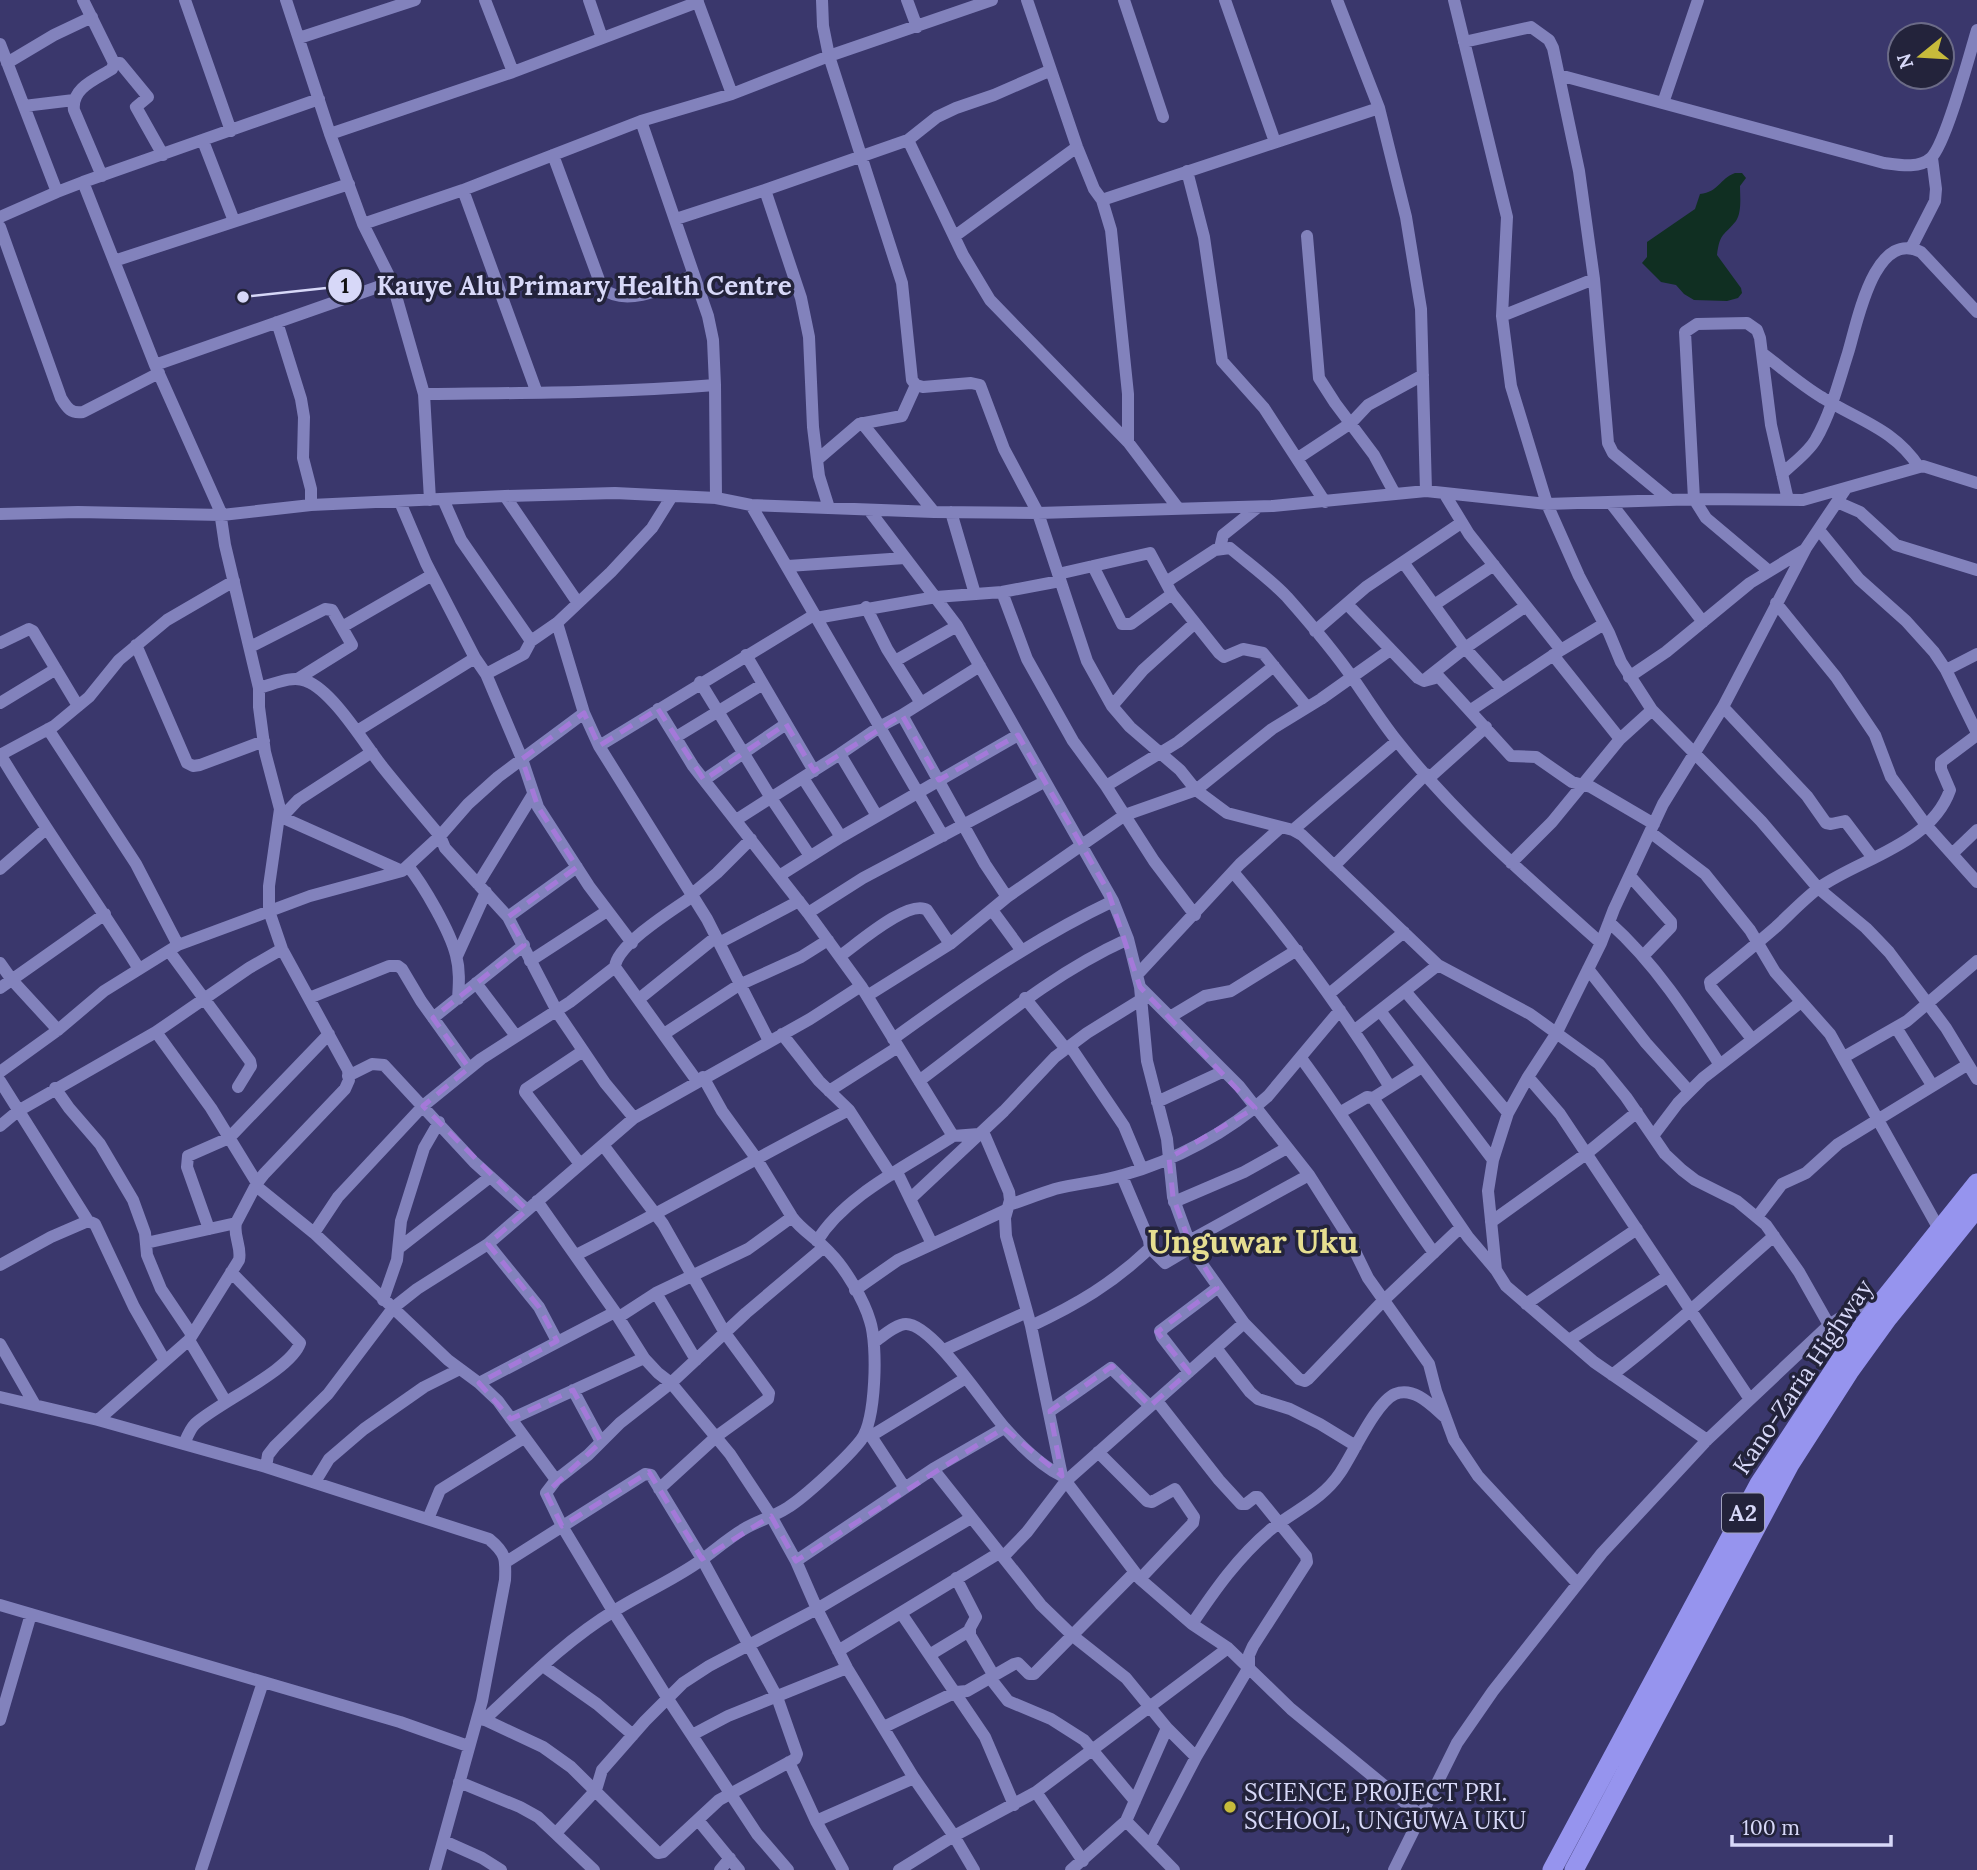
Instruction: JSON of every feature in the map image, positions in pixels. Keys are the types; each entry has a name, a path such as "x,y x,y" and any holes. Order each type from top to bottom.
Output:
{"highway":[{"name":"Kano-Zaria Highway","path":"1552,1870 1759,1484 1803,1414 1882,1300 1977,1183"},
{"name":"Kano-Zaria Highway","path":"1574,1870 1796,1454 1888,1318 1977,1208"}],"street":[{"path":"83,0 114,63 112,69 84,86 74,100 74,110 102,176"},
{"path":"185,0 231,131"},
{"path":"286,0 363,224 392,282 424,394 436,500 531,641"},
{"path":"299,38 389,4 415,0"},
{"path":"485,0 513,72"},
{"path":"589,0 602,38"},
{"path":"822,0 823,26 829,56 902,283 912,380 923,387 971,383 980,385 1004,449 1038,513 1087,661 1112,706 1129,727 1163,753 1196,790 1227,814 1302,835 1438,965 1530,1014 1599,1064 1637,1112 1665,1154 1695,1180 1737,1201 1757,1217 1774,1236 1799,1272 1829,1325"},
{"path":"907,0 917,27"},
{"path":"363,224 463,190 641,121 732,94 829,56 992,0"},
{"path":"1027,0 1077,147 1094,189 1102,200 1112,243 1128,394 1128,442"},
{"path":"1124,0 1163,117"},
{"path":"1225,0 1275,142"},
{"path":"1337,0 1379,108 1406,217 1420,309 1426,491"},
{"path":"1454,0 1507,217 1502,316 1511,386 1547,504 1568,553 1629,677 1652,710 1761,821 1818,888 1866,928 1909,976 1929,1002 1977,1079"},
{"path":"1663,103 1698,0"},
{"path":"330,134 513,72 698,1 732,94"},
{"path":"4,62 92,17"},
{"path":"1464,42 1531,27 1549,40 1579,171 1594,279 1608,443 1612,453 1670,500"},
{"path":"1912,248 1935,201 1932,158 1972,66 1977,30"},
{"path":"0,44 4,62 57,192"},
{"path":"114,63 120,62 148,97 136,107 163,155"},
{"path":"676,219 908,141 937,117 1049,71"},
{"path":"1559,75 1884,163 1906,166 1932,158"},
{"path":"0,217 83,182 319,99"},
{"path":"23,106 74,100"},
{"path":"1102,200 1379,108"},
{"path":"641,121 708,316 713,340 716,498"},
{"path":"203,141 233,221"},
{"path":"908,141 975,278 990,300 1128,442 1178,508"},
{"path":"955,236 1077,147"},
{"path":"553,155 602,288 614,295 637,295 693,275"},
{"path":"1187,171 1204,237 1224,366 1248,388 1264,408 1325,502"},
{"path":"83,182 157,369 222,514 225,544 259,688 264,741 279,799 281,817 269,886 269,911 282,949 348,1070 345,1089 256,1185 236,1223 240,1255 190,1338 98,1420"},
{"path":"114,261 349,184"},
{"path":"463,190 537,393"},
{"path":"765,190 801,298 809,337 813,427 817,460 829,508"},
{"path":"0,227 61,398 67,408 75,413 83,412 157,369 392,282"},
{"path":"1307,236 1319,377 1374,455 1395,494"},
{"path":"1782,474 1816,440 1832,403 1859,311 1876,272 1894,251 1912,248 1920,253 1977,312"},
{"path":"1502,316 1594,279"},
{"path":"277,323 301,400 304,417 303,458 311,489 311,505"},
{"path":"1769,571 1706,518 1694,499 1685,332 1697,324 1746,323 1757,330 1771,425 1788,500"},
{"path":"1762,353 1809,389 1884,430 1909,451 1919,467"},
{"path":"1298,458 1351,423 1368,405 1423,375"},
{"path":"424,394 537,393 715,384"},
{"path":"817,460 854,426 902,416 916,385"},
{"path":"862,423 934,512"},
{"path":"0,514 222,514 311,505 614,493 716,498 751,505 1038,513 1258,507 1426,491 1547,504 1694,499 1803,500 1927,466 1977,483"},
{"path":"1496,1270 1488,1191 1493,1160 1508,1113 1556,1034 1601,943 1652,828 1693,753 1723,707 1806,548 1846,490"},
{"path":"1444,493 1461,523 1526,606 1620,739"},
{"path":"505,496 578,603"},
{"path":"485,674 524,654 531,641 557,623 631,553 652,528 672,496"},
{"path":"400,502 420,551 485,674 522,759 532,796 577,867 632,943"},
{"path":"1609,502 1703,622"},
{"path":"1837,502 1860,512 1896,545 1977,570"},
{"path":"751,505 943,836"},
{"path":"1220,548 1223,535 1258,507"},
{"path":"869,510 957,626 1113,901 1128,939 1140,987 1147,1061 1167,1139 1174,1202 1190,1244 1217,1288 1244,1323 1305,1381 1383,1301 1461,1227"},
{"path":"951,512 975,594"},
{"path":"1315,631 1366,587 1461,523"},
{"path":"1752,1039 1709,985 1818,888 1895,846 1926,825 1947,799 1950,790 1941,769 1941,762 1977,734 1946,670 1934,652 1906,621 1859,579 1819,530"},
{"path":"1166,582 1220,548 1230,548 1261,573 1285,595 1315,631 1397,741 1427,776 1511,863 1601,943"},
{"path":"1629,677 1667,652 1750,583 1806,548"},
{"path":"599,746 701,682 815,616 936,597 1002,592 1150,553 1172,594 1222,657 1243,649 1263,653 1307,707"},
{"path":"788,566 905,558"},
{"path":"1403,562 1465,648 1503,689"},
{"path":"1434,606 1494,565"},
{"path":"1093,566 1122,624 1130,624 1172,594"},
{"path":"342,627 432,575"},
{"path":"139,969 0,755 48,729 78,706 89,697 119,660 167,620 234,581"},
{"path":"1002,592 1027,659 1073,741 1106,786 1154,862 1195,915"},
{"path":"1776,603 1836,677 1875,735 1891,777 1926,825 1977,882"},
{"path":"1347,604 1418,678 1424,681 1439,677 1511,756 1536,757 1572,782 1591,787 1652,828 1705,874 1750,930 1775,972 1830,1034 1939,1229"},
{"path":"1424,681 1465,648 1526,606"},
{"path":"866,607 921,704"},
{"path":"250,647 325,609 332,611 352,642 351,646 299,678"},
{"path":"557,623 584,713 599,746 718,940 769,1041"},
{"path":"1112,706 1143,670 1195,623"},
{"path":"1471,710 1604,624"},
{"path":"895,661 957,626"},
{"path":"0,643 29,629 33,631 78,706"},
{"path":"136,645 187,763 200,765 264,741"},
{"path":"388,1304 417,1290 488,1244 634,1118 769,1041 950,944 1007,897 1125,815 1196,790 1272,729 1352,678 1390,650"},
{"path":"1946,670 1977,654"},
{"path":"746,655 786,724 808,774 841,837"},
{"path":"357,731 475,658"},
{"path":"736,820 881,726 980,666"},
{"path":"1106,786 1163,753 1275,666"},
{"path":"0,703 56,669"},
{"path":"259,688 287,679 309,681 319,688 357,731 440,836 445,848 508,917 557,1010 605,1083 634,1118"},
{"path":"701,682 743,754 810,856"},
{"path":"676,737 762,684"},
{"path":"1723,707 1807,796 1826,823 1845,821 1872,858"},
{"path":"659,709 704,780 840,956 953,1136"},
{"path":"1511,863 1552,822 1620,739 1652,710"},
{"path":"0,1072 58,1030 104,991 174,948 310,896 405,869 440,836 468,804 584,713"},
{"path":"902,715 962,826 1007,897"},
{"path":"704,780 786,724"},
{"path":"1334,866 1427,776 1486,727"},
{"path":"48,729 136,864 174,948 203,1000 250,1061 251,1066 238,1087"},
{"path":"779,876 1018,735"},
{"path":"910,1199 1004,1111 1055,1057 1140,987 1195,915 1233,872 1397,741"},
{"path":"281,817 298,800 372,752"},
{"path":"840,754 877,816"},
{"path":"808,913 863,878 1044,782"},
{"path":"457,956 482,888 532,796"},
{"path":"281,817 405,869 419,881 457,956 460,976 458,999"},
{"path":"0,869 46,829"},
{"path":"1952,854 1977,830"},
{"path":"751,839 692,895 632,943 616,959 615,967 756,1158 792,1217 841,1267 855,1290 870,1320 874,1342 869,1433 905,1488"},
{"path":"508,917 577,867"},
{"path":"1233,872 1297,950 1355,1030 1390,1087"},
{"path":"1629,876 1671,922 1671,927 1644,956"},
{"path":"639,999 718,940 799,901"},
{"path":"829,1091 896,1043 970,984 1022,951 1113,901"},
{"path":"840,956 890,920 916,907 927,910 950,944"},
{"path":"992,910 1022,951"},
{"path":"530,961 607,911"},
{"path":"0,988 105,914"},
{"path":"1609,922 1644,956 1690,1017 1720,1065"},
{"path":"1329,994 1404,932"},
{"path":"919,1081 1025,998 1091,956 1128,939"},
{"path":"664,1034 739,985 801,957 828,940"},
{"path":"433,1018 524,945"},
{"path":"0,1126 18,1111 55,1088 156,1032 282,949"},
{"path":"1170,1017 1205,996 1231,991 1297,950"},
{"path":"1844,1057 1897,1029 1977,961"},
{"path":"0,962 12,980 58,1030"},
{"path":"309,998 393,965 402,969 433,1018 470,1068"},
{"path":"1355,1030 1438,965"},
{"path":"314,1233 338,1197 423,1106 470,1068 570,1002 615,967"},
{"path":"1588,969 1646,1043 1689,1091"},
{"path":"476,984 516,1036"},
{"path":"1140,987 1239,1086 1309,1175 1329,1205 1368,1278 1429,1364 1454,1440 1478,1476 1503,1506 1576,1582"},
{"path":"1405,991 1508,1113"},
{"path":"1025,998 1068,1047 1124,1126 1142,1169"},
{"path":"1653,1136 1689,1091 1801,1002"},
{"path":"855,1290 898,1260 1008,1208 1054,1190 1122,1176 1142,1169 1221,1131 1255,1108 1340,1010"},
{"path":"1381,1012 1493,1160"},
{"path":"1897,1029 1932,1085"},
{"path":"156,1032 211,1108 256,1185 314,1233 458,1370 479,1383 498,1401 556,1480"},
{"path":"209,1229 186,1161 188,1156 229,1138 328,1034"},
{"path":"782,1034 818,1081 849,1110 910,1199 932,1244"},
{"path":"580,1164 525,1092 583,1051"},
{"path":"1301,1058 1341,1112 1391,1194 1434,1253"},
{"path":"348,1076 372,1064 384,1065 490,1177 532,1205 576,1255 644,1358 671,1383 717,1436 771,1516 796,1561 847,1668 974,1870"},
{"path":"1757,1217 1782,1184 1805,1173 1838,1144 1967,1065"},
{"path":"1341,1112 1367,1097 1373,1098 1422,1068"},
{"path":"1157,1102 1224,1071"},
{"path":"1528,1077 1560,1114 1749,1398"},
{"path":"0,1081 88,1222"},
{"path":"55,1088 100,1144 133,1200 146,1243 146,1255 160,1289 226,1402"},
{"path":"1373,1098 1461,1227 1506,1286 1612,1375 1707,1440"},
{"path":"576,1255 655,1216 756,1158 849,1110"},
{"path":"1491,1223 1586,1154 1637,1112"},
{"path":"267,1466 268,1455 275,1446 328,1394 388,1304 399,1248 401,1221 424,1148 439,1122"},
{"path":"788,1870 757,1834 668,1699 562,1527 545,1493 556,1480 671,1383 821,1244 825,1229 854,1199 953,1136 979,1134 988,1140 1009,1192 1006,1236 1031,1326 1064,1478"},
{"path":"603,1145 663,1224 725,1333 770,1397 717,1436 659,1489"},
{"path":"1174,1202 1244,1172 1287,1148"},
{"path":"1122,1176 1150,1248 1164,1263 1190,1244 1309,1175"},
{"path":"399,1248 490,1177"},
{"path":"479,1383 557,1341 617,1315 748,1249 792,1217"},
{"path":"0,1265 51,1237 88,1222 95,1224 134,1307 165,1361"},
{"path":"146,1243 236,1223"},
{"path":"1526,1304 1637,1229"},
{"path":"1612,1375 1654,1344 1774,1236"},
{"path":"488,1244 539,1307 557,1341"},
{"path":"1031,1326 1080,1303 1150,1248"},
{"path":"184,1444 196,1424 282,1364 298,1349 300,1343 231,1272"},
{"path":"1569,1340 1667,1277"},
{"path":"1189,1372 1160,1331 1217,1288"},
{"path":"656,1293 696,1360"},
{"path":"1394,1870 1464,1733 1576,1582 1749,1398 1829,1325 1857,1307 1882,1300"},
{"path":"944,1350 1027,1312"},
{"path":"838,1651 956,1578 1001,1555 1027,1532 1064,1478 1098,1452 1244,1323"},
{"path":"874,1342 902,1324 908,1324 913,1325 944,1350 1004,1427 1042,1464 1064,1478 1137,1576 1192,1625 1228,1648 1291,1709 1420,1815"},
{"path":"0,1344 35,1405"},
{"path":"1216,1348 1258,1399 1290,1409 1320,1423 1356,1447"},
{"path":"511,1419 644,1358"},
{"path":"1050,1412 1111,1367 1153,1403 1241,1504 1246,1504 1257,1496 1306,1556 1307,1562 1253,1646 1249,1655 1249,1667 1196,1757 1150,1845"},
{"path":"314,1482 329,1459 364,1429 424,1387 458,1370"},
{"path":"481,1718 613,1611 702,1559 744,1529 788,1508 869,1433 966,1378"},
{"path":"573,1391 601,1442"},
{"path":"1192,1625 1230,1569 1280,1523 1319,1497 1339,1474 1376,1414 1393,1395 1414,1394 1447,1419"},
{"path":"0,1397 98,1420 267,1466 489,1539 502,1549 506,1562 505,1580 481,1718 468,1746 435,1870"},
{"path":"796,1561 933,1469 1004,1427"},
{"path":"428,1519 440,1490 524,1438"},
{"path":"884,1727 957,1692 967,1691 1016,1663 1029,1674 1034,1674 1193,1523 1194,1517 1175,1489 1152,1502 1147,1501 1098,1452"},
{"path":"933,1469 1041,1605 1073,1636 1126,1678 1167,1728 1196,1757"},
{"path":"481,1718 543,1747 571,1767 658,1853 663,1852 730,1794 797,1758 777,1697 702,1559 651,1475 645,1474 506,1562"},
{"path":"556,1833 596,1790 602,1770 683,1683 709,1666 817,1609 971,1518"},
{"path":"931,1654 969,1631 976,1617 956,1578"},
{"path":"0,1605 400,1722 468,1746"},
{"path":"901,1613 957,1692 996,1758 1014,1805"},
{"path":"0,1720 31,1614"},
{"path":"969,1631 992,1677 1008,1701 1069,1728 1093,1749 1135,1801"},
{"path":"899,1870 954,1836 1037,1791 1228,1648"},
{"path":"543,1667 597,1704 633,1735"},
{"path":"692,1735 728,1716 847,1668"},
{"path":"201,1870 263,1682"},
{"path":"1071,1870 1126,1821 1167,1728"},
{"path":"789,1762 816,1821 843,1870"},
{"path":"816,1821 914,1778"},
{"path":"459,1782 538,1816 594,1870"},
{"path":"1037,1791 1083,1861"},
{"path":"698,1820 739,1870"},
{"path":"1126,1821 1174,1870"},
{"path":"444,1841 501,1870"},
{"path":"720,1870 730,1858"}],"highlighted area":[{"path":"658,709 704,780 786,724 814,771 902,715 939,780 1018,735 1108,891 1140,987 1255,1108 1169,1158 1173,1197 1189,1241 1217,1288 1157,1332 1189,1372 1150,1406 1112,1366 1050,1411 1062,1476 1004,1428 796,1561 771,1516 702,1559 649,1472 562,1526 546,1493 601,1442 573,1390 511,1419 479,1383 557,1341 539,1307 488,1244 527,1210 423,1106 469,1068 433,1018 524,945 508,917 577,867 538,807 522,759 584,713 599,746"}],"shaded area":[{"path":"1735,173 1742,173 1746,178 1740,186 1739,213 1736,221 1721,238 1717,255 1742,293 1738,298 1727,301 1694,300 1676,285 1661,282 1642,263 1647,257 1647,242 1695,209 1700,194 1711,191"}],"place":[{"name":"Kauye Alu Primary Health Centre","path":"243,297"},
{"name":"SCIENCE PROJECT PRI. SCHOOL, UNGUWA UKU","path":"1230,1807"}],"district":[{"name":"Unguwar Uku","path":"1253,1242"}]}
